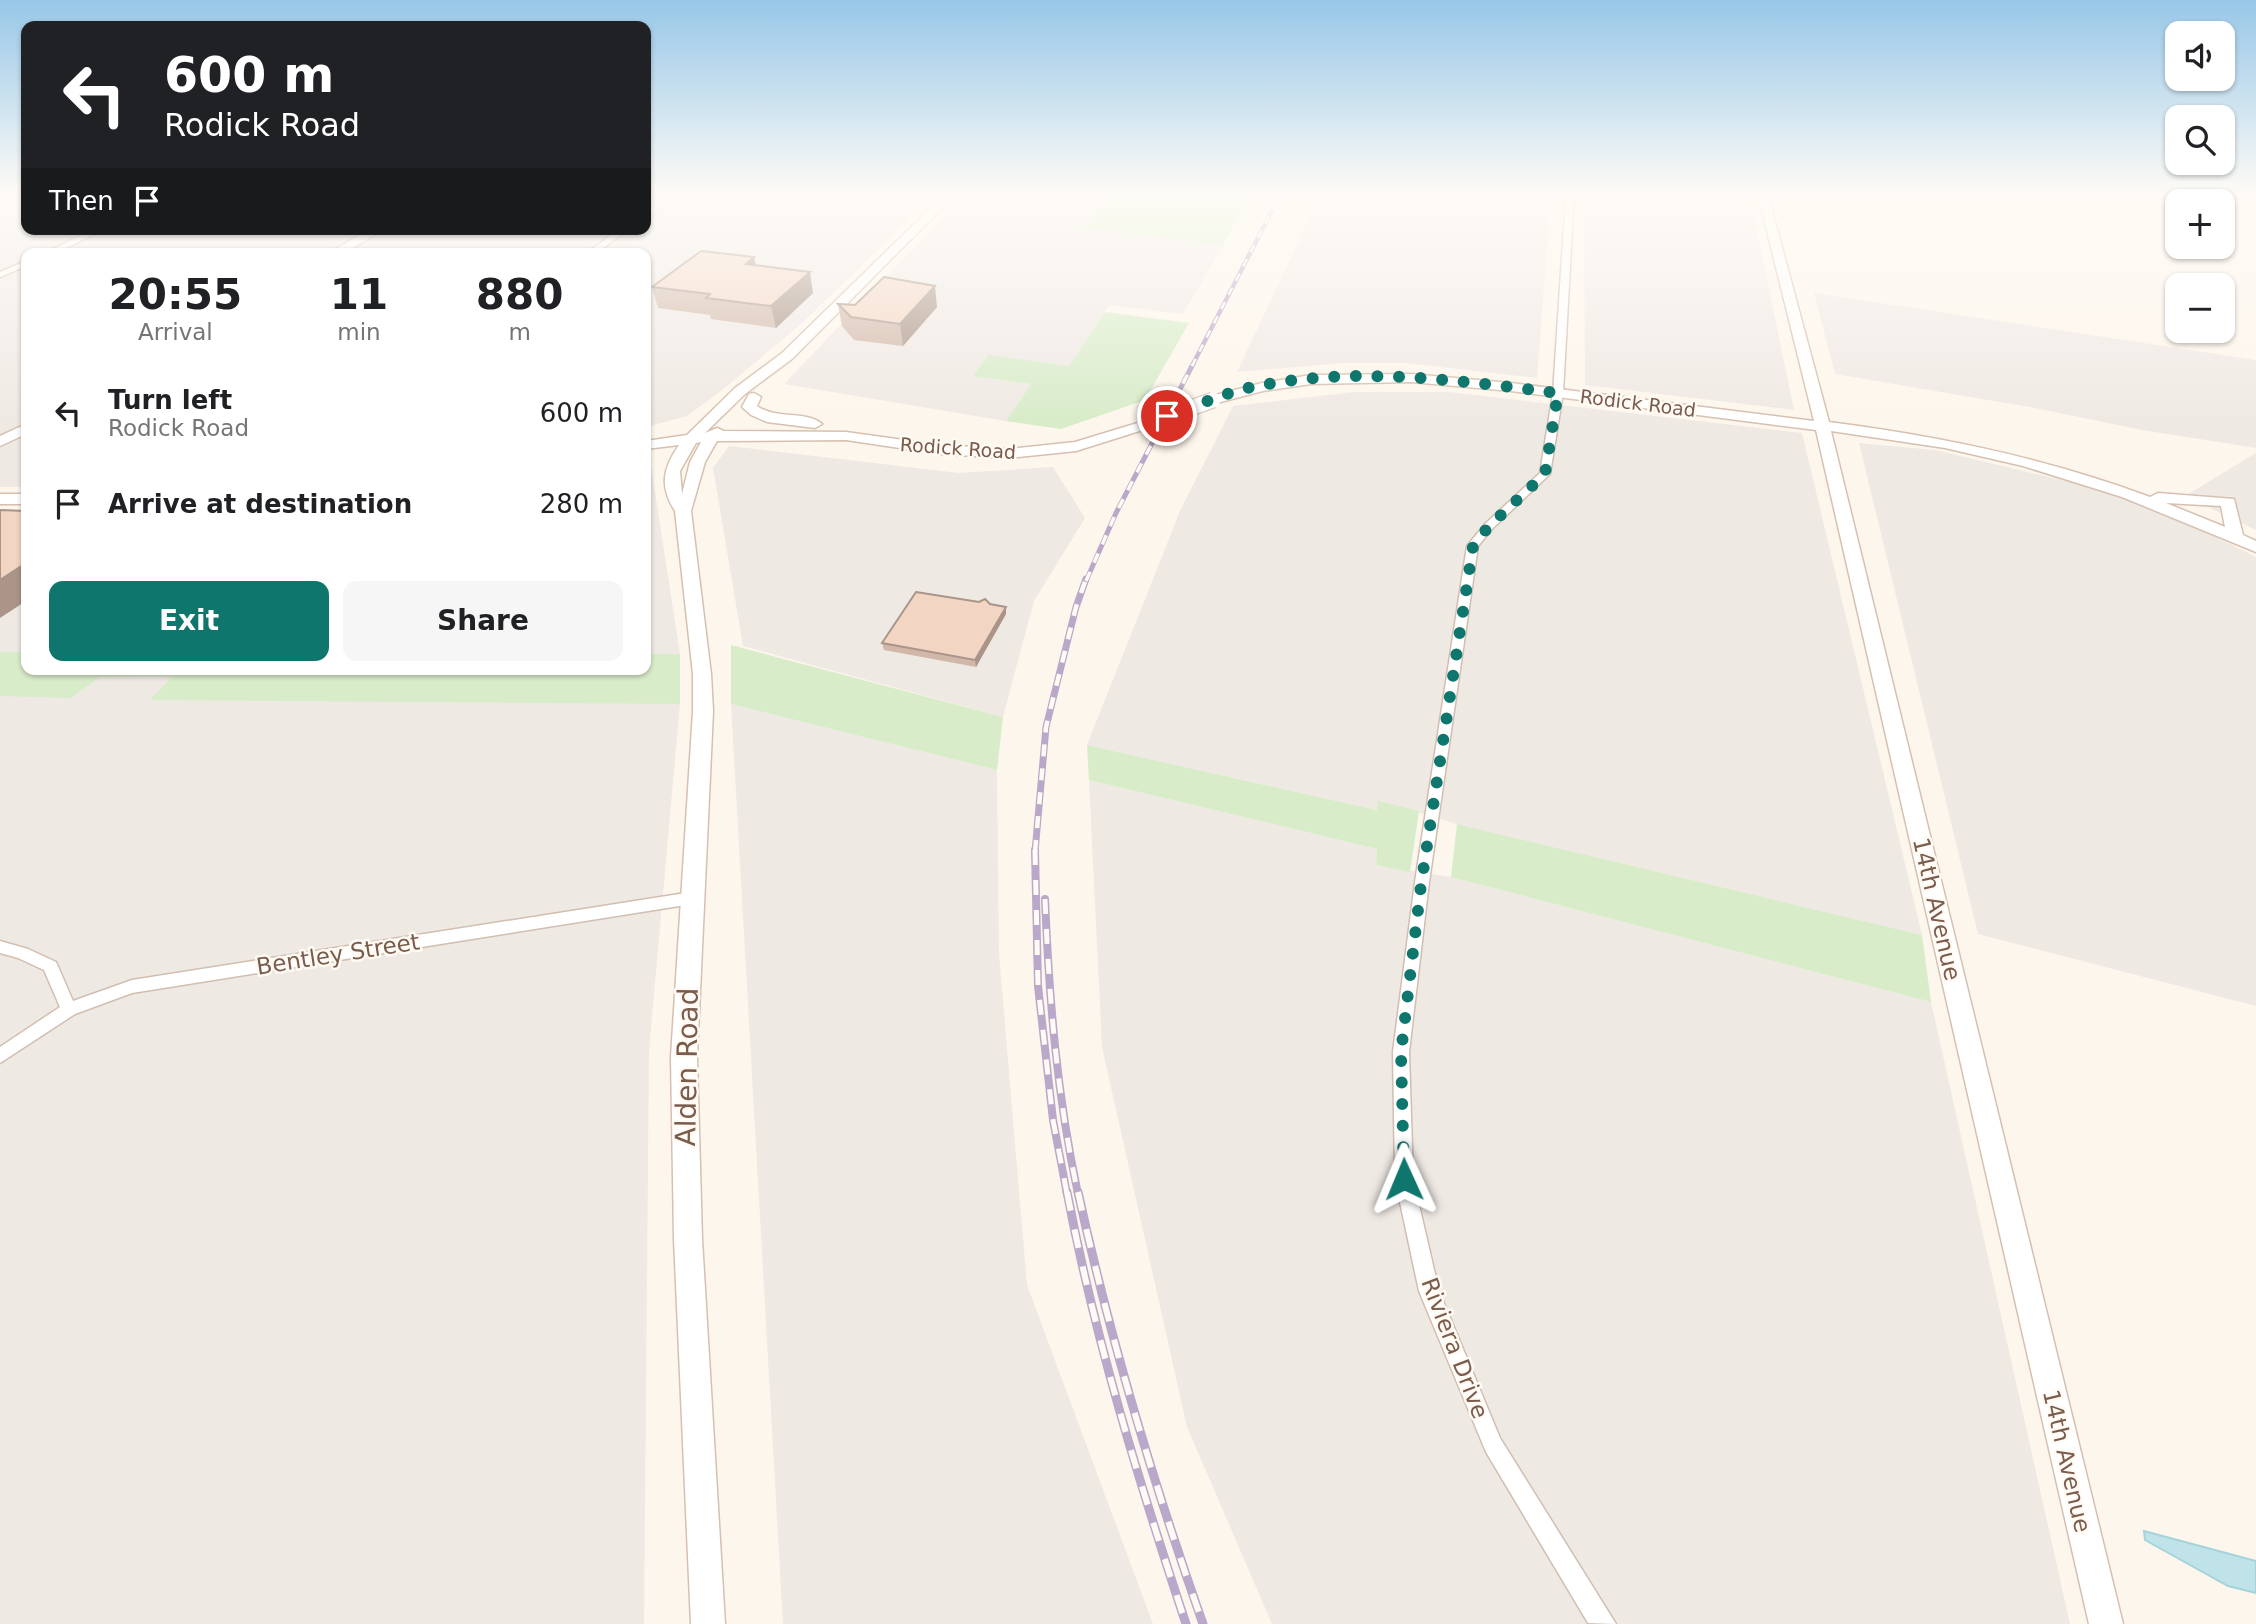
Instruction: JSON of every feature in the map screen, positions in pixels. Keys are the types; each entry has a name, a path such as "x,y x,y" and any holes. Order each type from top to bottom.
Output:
{"main road":[{"path":"651,444 707,433 763,371 788,356 874,271"},
{"name":"14th Avenue","path":"1782,271 1822,426 2106,1624"},
{"path":"651,455 672,470 681,450 754,397 778,374 788,356"},
{"name":"Rodick Road","path":"707,433 831,439 841,433 972,453 1024,453 1090,443 1213,400 1270,384 1355,377 1429,378 1906,436 1994,454 2137,497 2256,547"},
{"path":"754,397 749,407 756,414 841,433"},
{"path":"0,442 21,431"},
{"path":"651,436 707,433"},
{"name":"Alden Road","path":"683,511 693,491 693,470 707,433"},
{"name":"Alden Road","path":"672,470 672,495 683,511 702,674 703,721 684,1057 688,1226 708,1624"},
{"path":"2137,497 2228,502 2235,538"},
{"path":"0,499 21,499"}],"street":[{"name":"Riviera Drive","path":"1565,271 1558,393 1545,474 1489,526 1473,546 1421,885 1401,1052 1404,1179 1429,1291 1493,1445 1596,1615 1605,1624"},
{"name":"Bentley Street","path":"0,1056 69,1009 132,987 692,898"},
{"path":"0,947 22,953 50,966 69,1009"}],"shaded area":[{"path":"0,271 21,271 21,487 0,487"},
{"path":"651,271 856,271 799,326 687,416 651,426"},
{"path":"892,271 1208,271 1183,314 1109,305 1069,366 989,356 973,376 1031,384 1006,421 784,384"},
{"path":"1284,271 1545,271 1537,378 1405,363 1344,363 1237,372"},
{"path":"1584,271 1766,271 1794,410 1585,385"},
{"path":"1814,293 2256,360 2256,448 1835,374"},
{"path":"1354,392 1449,392 1802,433 1922,935 1457,824 1379,801 1378,810 1087,745 1180,511 1233,406"},
{"path":"1859,443 1935,450 2100,489 2208,533 2256,557 2256,1006 1978,934"},
{"path":"729,446 959,473 1053,467 1085,518 1034,601 1003,717 743,646 713,468"},
{"path":"2256,453 2256,530 2185,496"},
{"path":"651,466 680,654 680,704 649,1050 644,1624 0,1624 0,516 21,515 21,675 651,675"},
{"path":"731,704 997,770 999,954 1027,1285 1153,1624 783,1624"},
{"path":"1089,780 1377,849 1376,865 1451,877 1931,1002 2070,1624 1272,1624 1187,1427 1102,1047"}],"green space":[{"path":"1105,312 1189,323 1145,400 1061,429 1006,421 1031,384 973,376 989,355 1069,366"},
{"path":"731,645 1003,717 997,770 731,704"},
{"path":"0,652 21,652 21,675 651,675 651,654 680,654 680,704 150,700 173,676 100,677 71,698 0,696"},
{"path":"1087,745 1377,810 1378,801 1419,811 1410,872 1376,865 1377,849 1089,780"},
{"path":"1457,824 1922,935 1931,1002 1451,877"}],"water":[{"path":"2144,1531 2256,1561 2256,1593 2228,1586 2145,1540"}],"building":[{"path":"674,271 810,272 771,306 706,298 710,294 652,287"},
{"path":"884,277 935,286 900,324 851,317 838,304 855,305"},
{"path":"0,510 21,511 21,566 0,580"},
{"path":"916,592 979,602 985,599 990,604 1006,607 975,660 882,643"}],"railway":[{"path":"1192,366 1241,271"},
{"path":"1086,581 1116,513 1193,364"},
{"path":"1035,852 1046,727 1076,607 1086,579"},
{"path":"1035,852 1038,986 1053,1120 1067,1194"},
{"path":"1045,899 1055,1047 1078,1194"},
{"path":"1067,1192 1091,1302 1119,1410 1186,1624"},
{"path":"1078,1192 1104,1302 1134,1410 1203,1624"}],"route":[{"path":"1167,416 1245,389 1315,378 1429,378 1558,393 1545,474 1489,526 1473,546 1421,885 1401,1052 1404,1179"}]}
